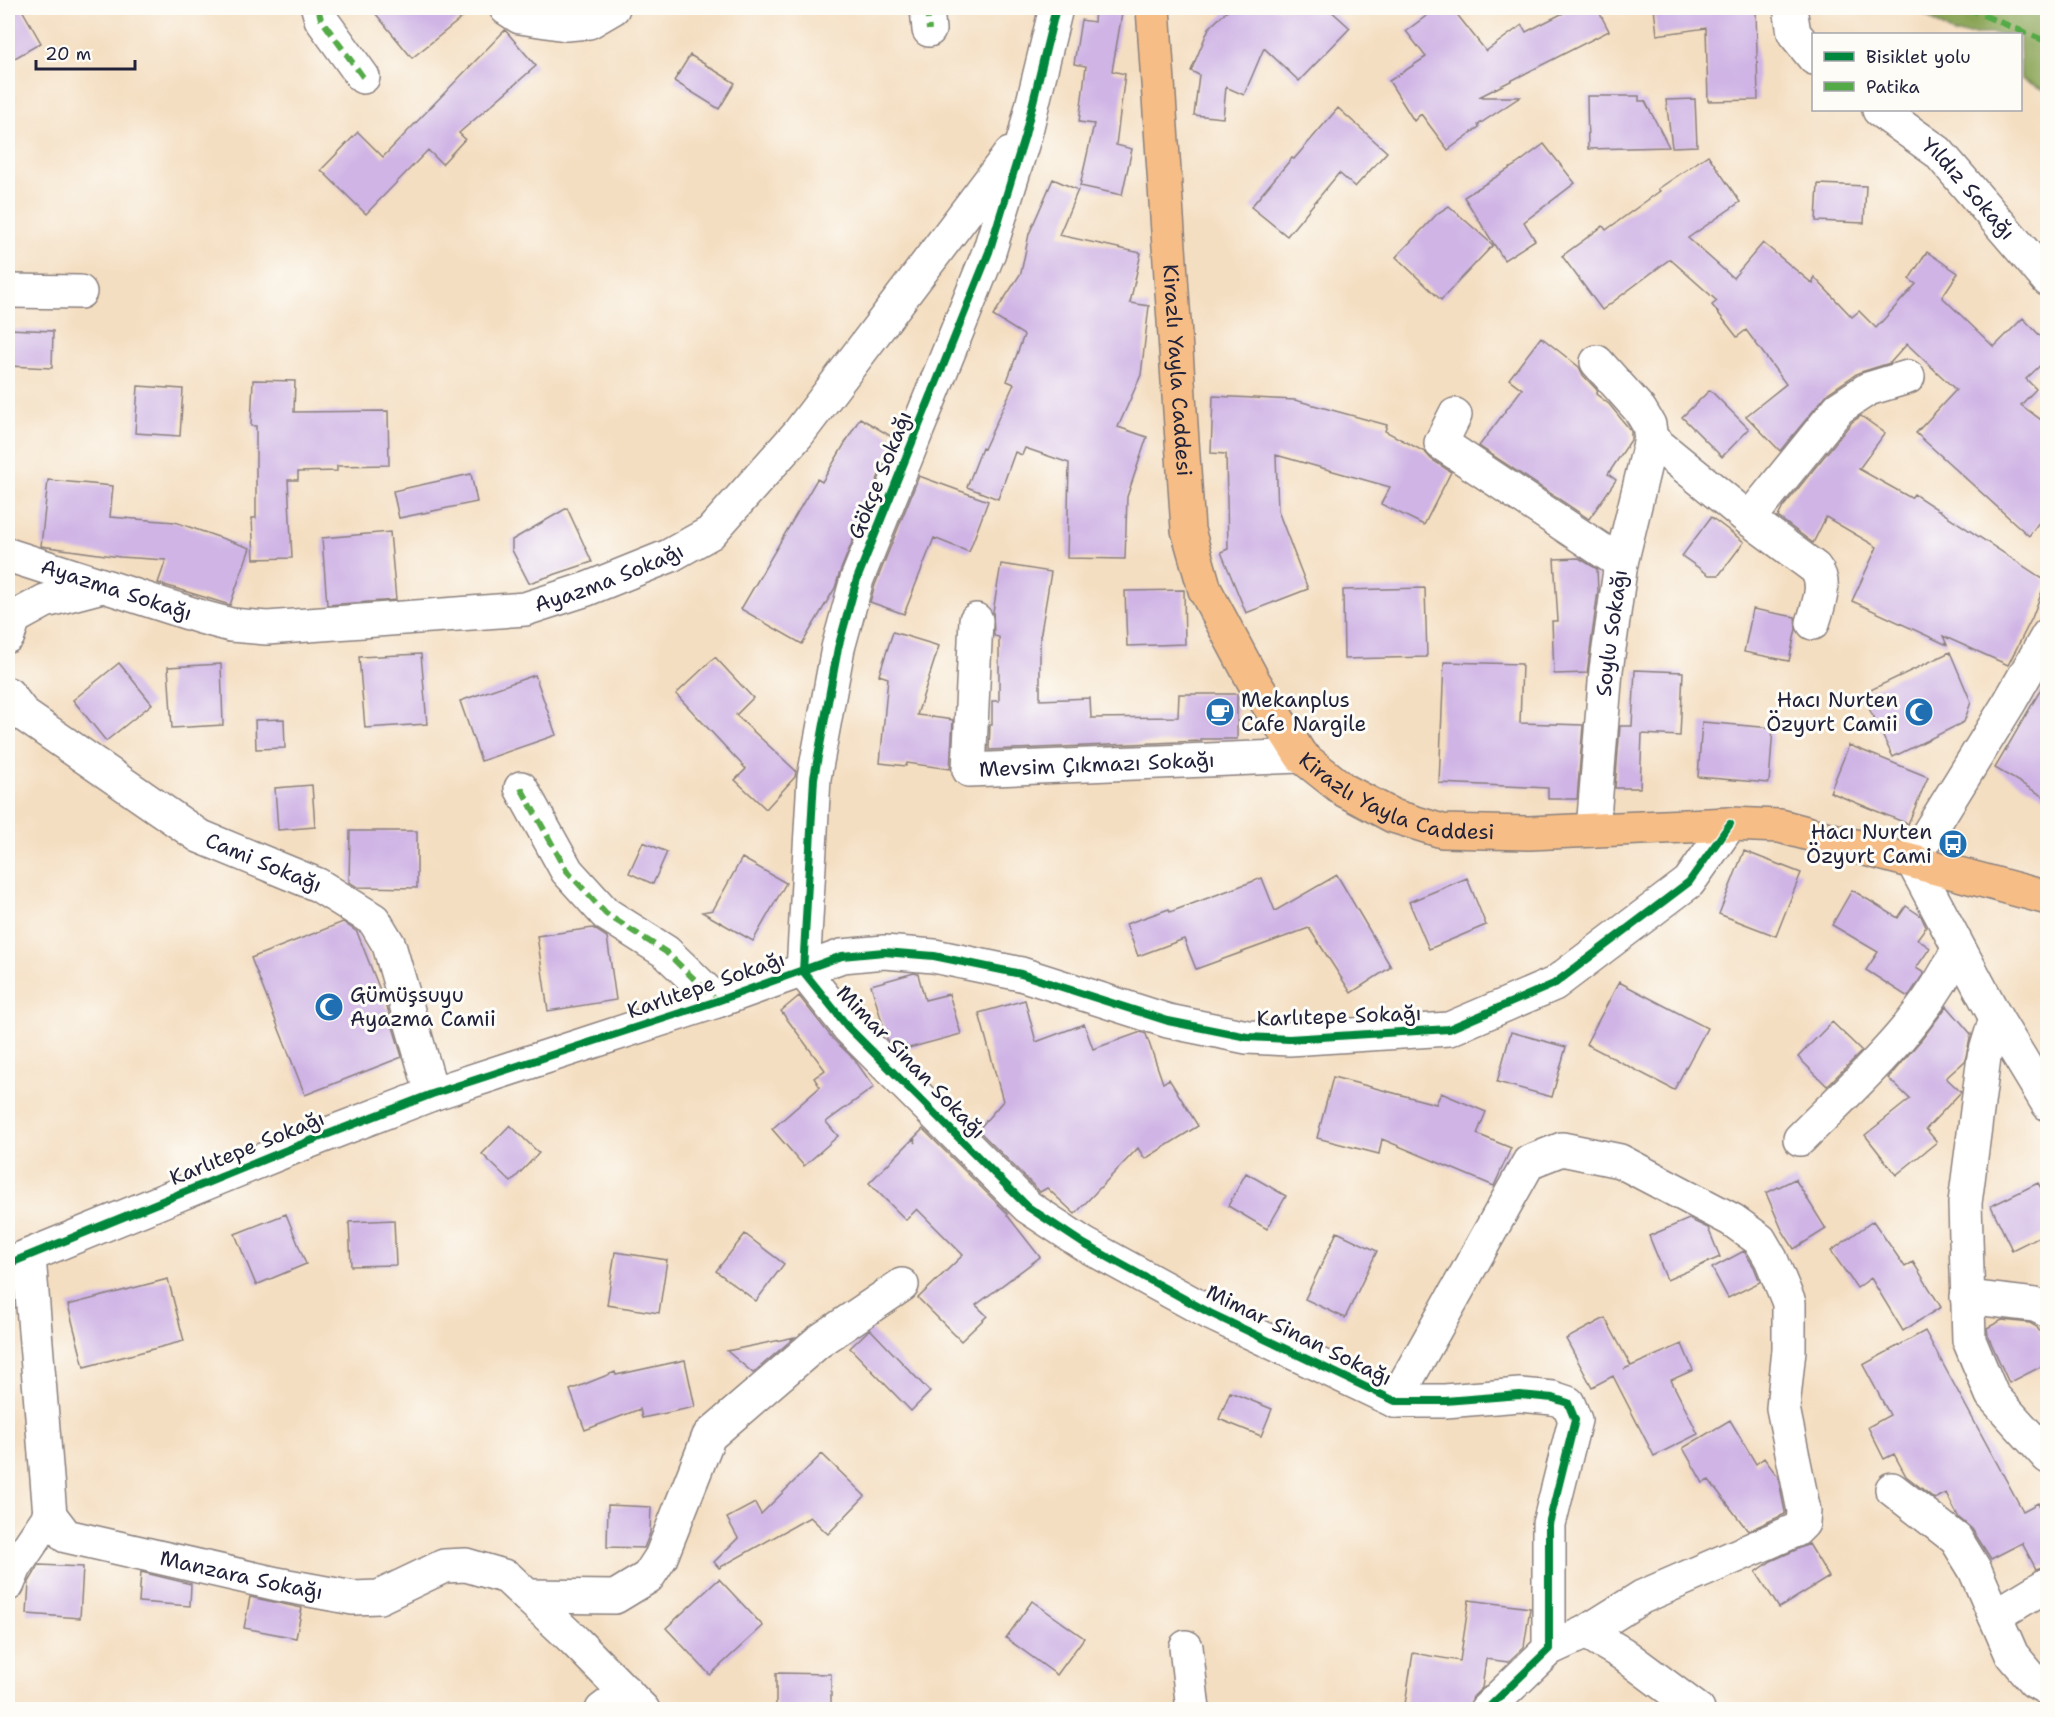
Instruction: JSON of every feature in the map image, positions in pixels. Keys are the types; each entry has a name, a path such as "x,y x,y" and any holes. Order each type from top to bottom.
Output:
{"main road":[{"name":"Kirazlı Yayla Caddesi","path":"1153,8 1188,530 1205,590 1254,681 1301,756 1344,790 1393,816 1442,831 1529,833 1730,824 1780,826 2048,898"}],"street":[{"path":"318,8 321,19 363,77"},
{"path":"506,8 520,17 566,24 589,22 613,8"},
{"name":"Gökçe Sokağı","path":"803,971 814,778 838,648 857,579 989,252 1025,135 1056,8"},
{"path":"1790,8 1794,33 1812,56"},
{"name":"Yıldız Sokağı","path":"1880,111 1938,152 2048,280"},
{"name":"Ayazma Sokağı","path":"8,555 201,617 231,625 267,628 525,609 588,589 669,556 710,533 798,434 1025,135"},
{"path":"8,291 80,292"},
{"path":"1597,362 1640,410 1649,424 1652,439 1820,574 1822,583 1813,623"},
{"path":"1749,519 1839,408 1868,389 1908,377"},
{"path":"1455,415 1441,443 1621,563"},
{"name":"Soylu Sokağı","path":"1593,830 1606,670 1621,563 1652,439"},
{"path":"8,636 14,618 45,601 102,586"},
{"name":"Mevsim Çıkmazı Sokağı","path":"976,620 969,770 1301,756"},
{"path":"2048,635 1912,860 1996,1018 2048,1104"},
{"name":"Cami Sokağı","path":"8,694 24,715 199,836 318,885 374,920 388,945 432,1094"},
{"path":"521,788 567,871 606,914 666,952 717,1001"},
{"name":"Karlıtepe Sokağı","path":"18,1260 292,1148 432,1094 717,1001 842,956 884,952 934,956 1021,974 1167,1021 1247,1037 1289,1039 1449,1029 1554,984 1689,882 1730,824"},
{"path":"1800,1139 1890,1047 1926,1006 1958,949"},
{"name":"Mimar Sinan Sokağı","path":"803,971 848,1027 1028,1207 1084,1244 1210,1313 1395,1401 1445,1401 1520,1395 1553,1398 1568,1403 1575,1420 1550,1524 1549,1649"},
{"path":"1996,1018 1984,1057 1965,1203 1970,1340 1992,1395 2048,1457"},
{"path":"1395,1401 1529,1162 1562,1149 1620,1161 1732,1220 1760,1240 1771,1258 1789,1303 1789,1350 1783,1408 1804,1510 1803,1523 1796,1530 1642,1597 1586,1632 1549,1649 1486,1710"},
{"path":"8,1584 15,1568 50,1515 18,1260"},
{"path":"527,1596 615,1597 648,1577 661,1557 709,1436 818,1342 902,1285"},
{"path":"1967,1297 2036,1305 2048,1311"},
{"path":"1892,1489 1956,1539 1975,1570 2012,1655 2034,1681 2048,1689"},
{"name":"Manzara Sokağı","path":"50,1515 66,1536 277,1584 353,1598 379,1597 444,1566 466,1565 507,1577 527,1596 623,1704"},
{"path":"1995,1616 2048,1584"},
{"path":"1586,1632 1623,1654 1698,1710"},
{"path":"1186,1647 1193,1710"}],"green space":[{"path":"1914,8 2047,8 2047,91 2022,79 2022,33 1952,33"}],"building":[{"path":"8,8 21,8 41,43 8,62"},
{"path":"371,8 474,8 412,58"},
{"path":"1095,8 1123,8 1112,71 1125,74 1116,145 1132,149 1122,195 1080,186 1094,124 1079,122 1086,66 1074,64 1081,20 1094,22"},
{"path":"1230,8 1328,8 1350,28 1299,81 1264,48 1244,95 1226,87 1223,118 1194,115 1199,75 1191,71 1209,28"},
{"path":"1437,8 1452,8 1486,51 1522,25 1526,32 1573,8 1597,8 1609,31 1479,97 1520,97 1478,125 1479,127 1448,150 1421,114 1414,121 1389,81 1426,57 1406,31"},
{"path":"1654,8 1756,8 1758,100 1708,101 1706,28 1657,35"},
{"path":"505,30 536,66 459,133 465,139 442,164 428,150 366,214 321,170 358,132 383,157"},
{"path":"690,55 735,83 719,109 674,81"},
{"path":"1587,96 1639,96 1639,101 1645,101 1669,147 1588,149"},
{"path":"1695,99 1697,146 1672,147 1666,100"},
{"path":"1338,108 1387,152 1355,187 1339,173 1287,236 1251,207"},
{"path":"1544,144 1575,183 1524,222 1535,240 1504,260 1464,197"},
{"path":"1708,155 1740,202 1688,238 1733,278 1763,243 1813,284 1814,277 1852,317 1859,311 1876,328 1916,284 1909,279 1927,252 1958,273 1942,297 1994,347 2023,318 2048,344 2048,358 2026,379 2036,389 2021,405 2048,425 2048,510 2029,536 1916,433 1956,390 1907,344 1890,363 1858,373 1828,393 1780,451 1746,416 1786,384 1746,330 1737,337 1712,305 1717,301 1670,259 1602,310 1562,256 1603,226 1606,230 1660,191 1658,189"},
{"path":"1053,179 1078,190 1059,235 1141,253 1130,303 1149,306 1141,375 1118,427 1147,437 1127,497 1125,559 1067,558 1069,463 1025,448 1022,455 1015,452 998,499 967,487 982,448 984,449 1014,384 1007,381 1024,335 993,316 1021,273 1029,234"},
{"path":"1818,184 1866,186 1864,223 1816,221"},
{"path":"1449,206 1493,245 1441,300 1396,257 1438,213"},
{"path":"8,329 53,331 52,368 8,366"},
{"path":"1541,337 1579,367 1583,375 1598,391 1596,394 1609,404 1631,431 1631,440 1608,474 1616,480 1589,519 1479,446 1522,389 1509,379"},
{"path":"253,380 295,381 294,412 388,411 389,465 337,466 337,471 298,472 298,480 288,480 292,558 254,559 252,518 256,518 256,426 251,426"},
{"path":"138,386 183,389 180,436 135,433"},
{"path":"1710,390 1749,429 1722,457 1682,417"},
{"path":"1213,396 1295,400 1387,425 1385,431 1425,452 1431,459 1451,472 1424,525 1381,504 1390,487 1276,455 1278,511 1308,589 1246,613 1221,552 1228,549 1226,454 1211,453"},
{"path":"1861,416 1885,433 1859,469 1911,498 1914,494 2046,581 2032,618 2008,665 1943,636 1947,645 1852,601 1877,547 1826,517 1813,543 1778,517 1783,507 1852,422"},
{"path":"860,418 894,438 835,588 802,644 741,609 817,479 822,482"},
{"path":"471,474 477,502 399,518 393,491"},
{"path":"919,476 988,501 969,552 934,538 904,614 870,602"},
{"path":"48,480 113,486 110,517 175,522 250,548 230,605 158,583 166,560 120,557 41,546"},
{"path":"567,508 592,562 529,583 512,550 512,540"},
{"path":"1711,517 1744,542 1719,575 1709,575 1682,556"},
{"path":"390,532 396,600 327,605 322,538"},
{"path":"1579,558 1597,569 1598,591 1587,673 1554,674 1552,621 1558,621 1554,559"},
{"path":"1001,564 1051,572 1040,638 1040,700 1090,698 1091,718 1178,717 1179,694 1237,694 1237,739 989,750 992,701 999,701 999,637 994,636 993,612"},
{"path":"1425,588 1427,657 1344,659 1343,590"},
{"path":"1184,590 1185,644 1127,646 1125,591"},
{"path":"1753,609 1795,617 1796,629 1789,661 1744,652"},
{"path":"893,632 939,646 917,715 953,720 950,769 907,763 906,766 880,763 888,678 879,675"},
{"name":"Hacı Nurten Özyurt Camii","path":"1950,652 1971,702 1964,722 1893,757 1862,694"},
{"path":"421,654 427,724 365,728 359,657"},
{"path":"715,657 753,698 736,715 796,771 795,777 766,809 735,780 746,769 676,694"},
{"path":"1444,662 1522,664 1520,723 1583,725 1577,799 1548,799 1548,788 1439,783"},
{"path":"119,663 152,704 106,741 73,700"},
{"path":"221,664 223,725 172,728 168,667"},
{"path":"1635,670 1683,672 1680,736 1642,734 1640,788 1615,788 1620,726 1632,726"},
{"path":"535,675 556,735 481,761 460,701"},
{"path":"2048,677 2048,799 1995,768"},
{"path":"284,719 285,748 256,749 255,720"},
{"path":"1702,722 1773,728 1769,783 1698,777"},
{"path":"1849,745 1928,777 1908,824 1830,792"},
{"path":"312,785 315,827 278,830 275,788"},
{"path":"350,831 417,831 417,888 357,887 349,882"},
{"path":"643,842 667,852 653,884 629,873"},
{"path":"1744,851 1801,873 1776,936 1719,914"},
{"path":"742,858 786,883 753,941 702,912 713,910"},
{"path":"1337,875 1391,967 1351,993 1309,928 1196,969 1184,939 1138,956 1126,924 1169,909 1170,912 1262,878 1275,911"},
{"path":"1467,878 1486,925 1429,949 1409,902"},
{"path":"1852,890 1898,918 1906,906 1921,916 1926,927 1917,939 1930,948 1916,968 1924,973 1908,997 1866,970 1878,952 1832,925"},
{"name":"Gümüşsuyu Ayazma Camii","path":"343,922 357,932 388,1010 402,1057 305,1095 251,958"},
{"path":"593,928 607,937 616,1000 548,1011 537,936"},
{"path":"914,973 918,974 925,1000 949,994 961,1034 898,1051 887,1039 871,985"},
{"path":"1619,982 1707,1028 1674,1090 1586,1044"},
{"path":"799,996 833,1039 854,1059 874,1087 826,1122 838,1136 804,1166 772,1129 820,1087 814,1078 825,1070 781,1011"},
{"path":"1025,1000 1036,1042 1084,1024 1093,1049 1141,1032 1146,1034 1163,1083 1169,1079 1198,1126 1145,1159 1138,1148 1075,1214 1047,1188 1040,1192 978,1130 1003,1101 979,1013"},
{"path":"1947,1006 1971,1034 1965,1061 1946,1078 1961,1092 1926,1129 1937,1142 1896,1175 1865,1135 1910,1099 1888,1078"},
{"path":"1832,1022 1862,1051 1827,1086 1798,1057"},
{"path":"1511,1032 1566,1047 1552,1097 1497,1082"},
{"path":"1333,1077 1436,1104 1441,1093 1486,1112 1477,1134 1511,1148 1494,1186 1382,1139 1379,1154 1317,1138"},
{"path":"510,1125 539,1153 511,1182 482,1154"},
{"path":"923,1129 1008,1214 1040,1257 976,1305 987,1316 961,1341 918,1298 963,1255 917,1209 906,1220 869,1183 913,1139 916,1143 914,1138"},
{"path":"1246,1173 1286,1196 1267,1229 1228,1206"},
{"path":"1795,1179 1826,1229 1794,1249 1782,1230 1766,1193"},
{"path":"2038,1183 2048,1200 2048,1232 2012,1250 1991,1206"},
{"path":"286,1214 306,1264 256,1285 235,1234"},
{"path":"1689,1219 1708,1228 1720,1257 1667,1280 1649,1236"},
{"path":"394,1220 396,1265 351,1266 349,1222"},
{"path":"1873,1221 1905,1267 1913,1262 1941,1307 1903,1331 1871,1278 1857,1288 1831,1251"},
{"path":"1337,1232 1377,1251 1345,1318 1305,1299"},
{"path":"745,1234 784,1264 756,1301 716,1271"},
{"path":"1744,1251 1760,1282 1728,1298 1712,1268"},
{"path":"615,1252 667,1260 659,1313 607,1305"},
{"path":"168,1279 184,1341 84,1367 68,1305"},
{"path":"1605,1318 1631,1366 1682,1344 1693,1370 1671,1380 1698,1434 1654,1456 1613,1376 1592,1387 1566,1339"},
{"path":"2002,1320 2030,1323 2037,1327 2048,1346 2048,1363 2009,1383 1988,1336 1987,1328"},
{"path":"870,1329 930,1392 911,1411 850,1348"},
{"path":"1925,1331 2023,1511 2038,1503 2048,1520 2048,1565 2036,1569 2022,1543 1991,1559 1972,1529 1959,1518 1946,1493 1935,1499 1906,1476 1894,1454 1884,1459 1868,1427 1890,1415 1863,1365"},
{"path":"795,1337 753,1373 727,1351"},
{"path":"685,1360 695,1407 642,1418 640,1409 585,1430 570,1390 615,1372 616,1375"},
{"path":"1230,1392 1272,1409 1261,1436 1219,1419"},
{"path":"1730,1420 1756,1464 1764,1458 1778,1477 1785,1512 1748,1531 1709,1480 1703,1483 1683,1448"},
{"path":"822,1454 865,1496 828,1534 810,1517 719,1568 714,1562 738,1538 727,1518 755,1503 761,1514"},
{"path":"608,1505 651,1507 650,1533 644,1548 607,1547"},
{"path":"1809,1544 1829,1577 1779,1608 1756,1572 1771,1561"},
{"path":"39,1565 83,1567 80,1618 27,1614 29,1582"},
{"path":"141,1572 191,1584 190,1606 139,1602"},
{"path":"719,1579 763,1626 710,1675 666,1628"},
{"path":"250,1597 302,1608 296,1638 244,1628"},
{"path":"1469,1600 1530,1608 1524,1647 1508,1662 1486,1659 1482,1688 1473,1697 1468,1710 1439,1710 1405,1704 1413,1653 1460,1661"},
{"path":"1032,1601 1084,1638 1057,1675 1006,1638"},
{"path":"776,1673 831,1674 831,1710 776,1710"}],"marked path":[{"path":"318,8 321,19 363,77"},
{"path":"927,8 929,30"},
{"path":"1966,8 2048,42"},
{"path":"521,788 567,871 606,914 666,952 717,1001"}],"cycle path":[{"path":"1056,8 1025,135 989,252 857,579 838,648 814,778 803,971 848,1027 1028,1207 1084,1244 1210,1313 1395,1401 1445,1401 1520,1395 1553,1398 1568,1403 1575,1420 1549,1524 1549,1649 1486,1710"},
{"path":"8,1264 292,1148 432,1094 717,1001 842,956 884,952 934,956 1021,974 1168,1021 1247,1037 1289,1039 1449,1029 1554,984 1689,882 1730,824"}],"place":[{"name":"Mekanplus Cafe Nargile","path":"1220,712"},
{"name":"Hacı Nurten Özyurt Camii","path":"1919,712"},
{"name":"Hacı Nurten Özyurt Cami","path":"1953,844"},
{"name":"Gümüşsuyu Ayazma Camii","path":"329,1007"}]}
